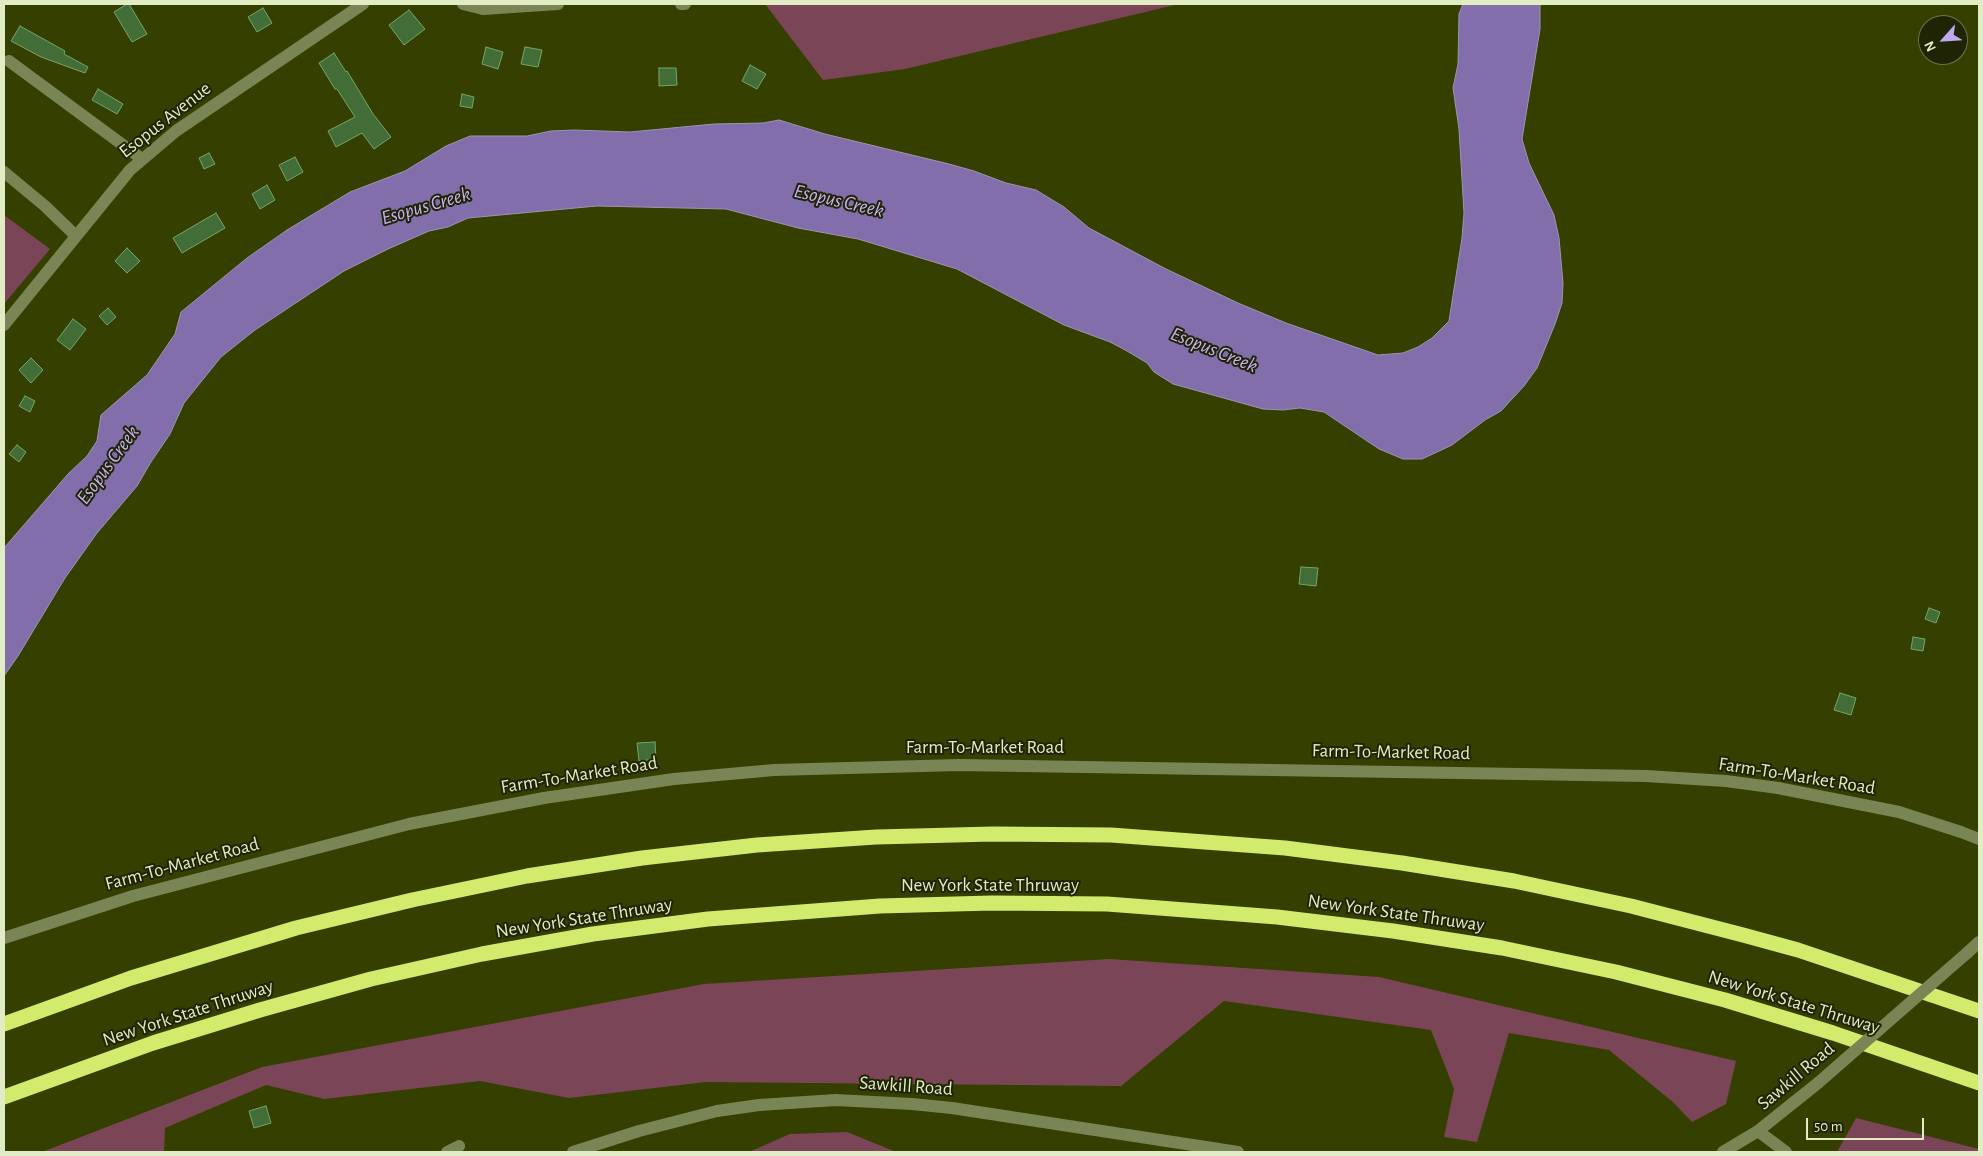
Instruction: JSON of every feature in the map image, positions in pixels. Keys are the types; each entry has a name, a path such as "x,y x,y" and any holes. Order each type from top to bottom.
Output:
{"highway":[{"path":"4,1024 131,978 296,928 412,900 527,876 642,858 757,845 876,837 993,834 1111,835 1285,848 1402,863 1514,881 1631,906 1743,935 1817,956 1979,1011"},
{"name":"New York State Thruway","path":"4,1097 153,1043 260,1010 371,979 492,952 593,934 717,918 870,906 992,903 1107,904 1268,916 1383,929 1502,948 1616,972 1752,1008 1833,1033 1979,1083"}],"street":[{"name":"Esopus Avenue","path":"4,325 130,170 142,159 176,130 363,4"},
{"path":"464,4 482,9 558,4"},
{"path":"9,61 142,159"},
{"path":"4,172 45,206 76,236"},
{"name":"Farm-To-Market Road","path":"4,938 133,896 409,824 544,798 665,780 774,770 959,764 1654,776 1726,781 1778,788 1899,812 1979,839"},
{"name":"Sawkill Road","path":"1723,1152 1758,1131 1818,1083 1979,942"},
{"name":"Sawkill Road","path":"573,1152 640,1131 717,1111 759,1105 836,1100 903,1103 952,1108 1238,1152"},
{"path":"1758,1131 1786,1152"},
{"path":"446,1152 459,1146"}],"shaded area":[{"path":"765,4 1179,4 905,69 823,80"},
{"path":"4,215 50,249 4,304"},
{"path":"1109,959 1379,977 1736,1061 1726,1104 1692,1122 1673,1102 1609,1050 1509,1033 1477,1142 1444,1137 1454,1089 1431,1030 1224,1001 1121,1086 706,1082 569,1098 480,1081 324,1099 266,1085 165,1128 164,1152 42,1152 262,1067 704,984"},
{"path":"1856,1118 1979,1149 1979,1152 1837,1152"},
{"path":"847,1132 896,1152 749,1152 790,1134"}],"water":[{"name":"Esopus Creek","path":"1463,4 1540,4 1540,29 1522,139 1529,163 1554,215 1559,238 1563,283 1562,303 1537,368 1524,386 1501,411 1485,420 1452,445 1422,459 1403,459 1379,449 1324,412 1300,408 1283,410 1263,409 1173,384 1154,372 1147,363 1127,351 1110,342 1064,325 957,269 858,239 798,228 726,209 597,206 468,218 448,227 429,231 344,271 255,330 221,357 184,403 170,434 137,486 97,533 65,578 4,676 4,548 68,474 87,456 97,441 101,415 147,375 175,334 181,312 247,258 287,230 350,192 405,171 446,146 470,136 527,136 551,131 574,130 630,132 714,124 763,123 779,120 825,134 949,164 1006,183 1036,190 1064,207 1089,228 1166,269 1238,303 1286,323 1378,355 1403,353 1418,347 1432,338 1449,321 1464,213 1459,129 1453,88 1458,64 1459,14"}],"building":[{"path":"129,4 147,34 132,42 114,12"},
{"path":"263,8 272,23 257,32 248,17"},
{"path":"409,10 425,29 404,45 389,25"},
{"path":"20,26 65,51 64,54 88,67 85,73 41,57 11,41"},
{"path":"486,47 503,52 498,69 482,64"},
{"path":"525,47 542,50 538,67 521,64"},
{"path":"334,53 373,114 391,137 374,149 362,133 336,147 328,131 355,117 319,63"},
{"path":"750,65 766,74 757,89 742,81"},
{"path":"659,68 676,68 677,85 659,86"},
{"path":"98,89 123,104 117,114 92,100"},
{"path":"462,94 474,97 472,108 460,106"},
{"path":"209,153 215,164 204,169 199,158"},
{"path":"295,157 303,172 287,181 279,165"},
{"path":"267,185 275,200 260,209 252,194"},
{"path":"216,213 225,228 182,253 173,238"},
{"path":"127,248 140,261 127,273 115,261"},
{"path":"108,308 116,317 107,325 99,316"},
{"path":"73,319 86,329 70,350 57,340"},
{"path":"31,358 43,370 31,383 19,370"},
{"path":"25,396 35,401 30,412 19,406"},
{"path":"17,445 26,452 19,462 9,454"},
{"path":"1301,567 1318,568 1316,586 1299,584"},
{"path":"1929,608 1940,612 1936,623 1925,619"},
{"path":"1913,637 1925,639 1923,651 1911,649"},
{"path":"1840,693 1856,698 1851,715 1834,710"},
{"path":"655,742 656,759 639,761 637,743"},
{"path":"266,1106 271,1123 254,1128 249,1111"}]}
